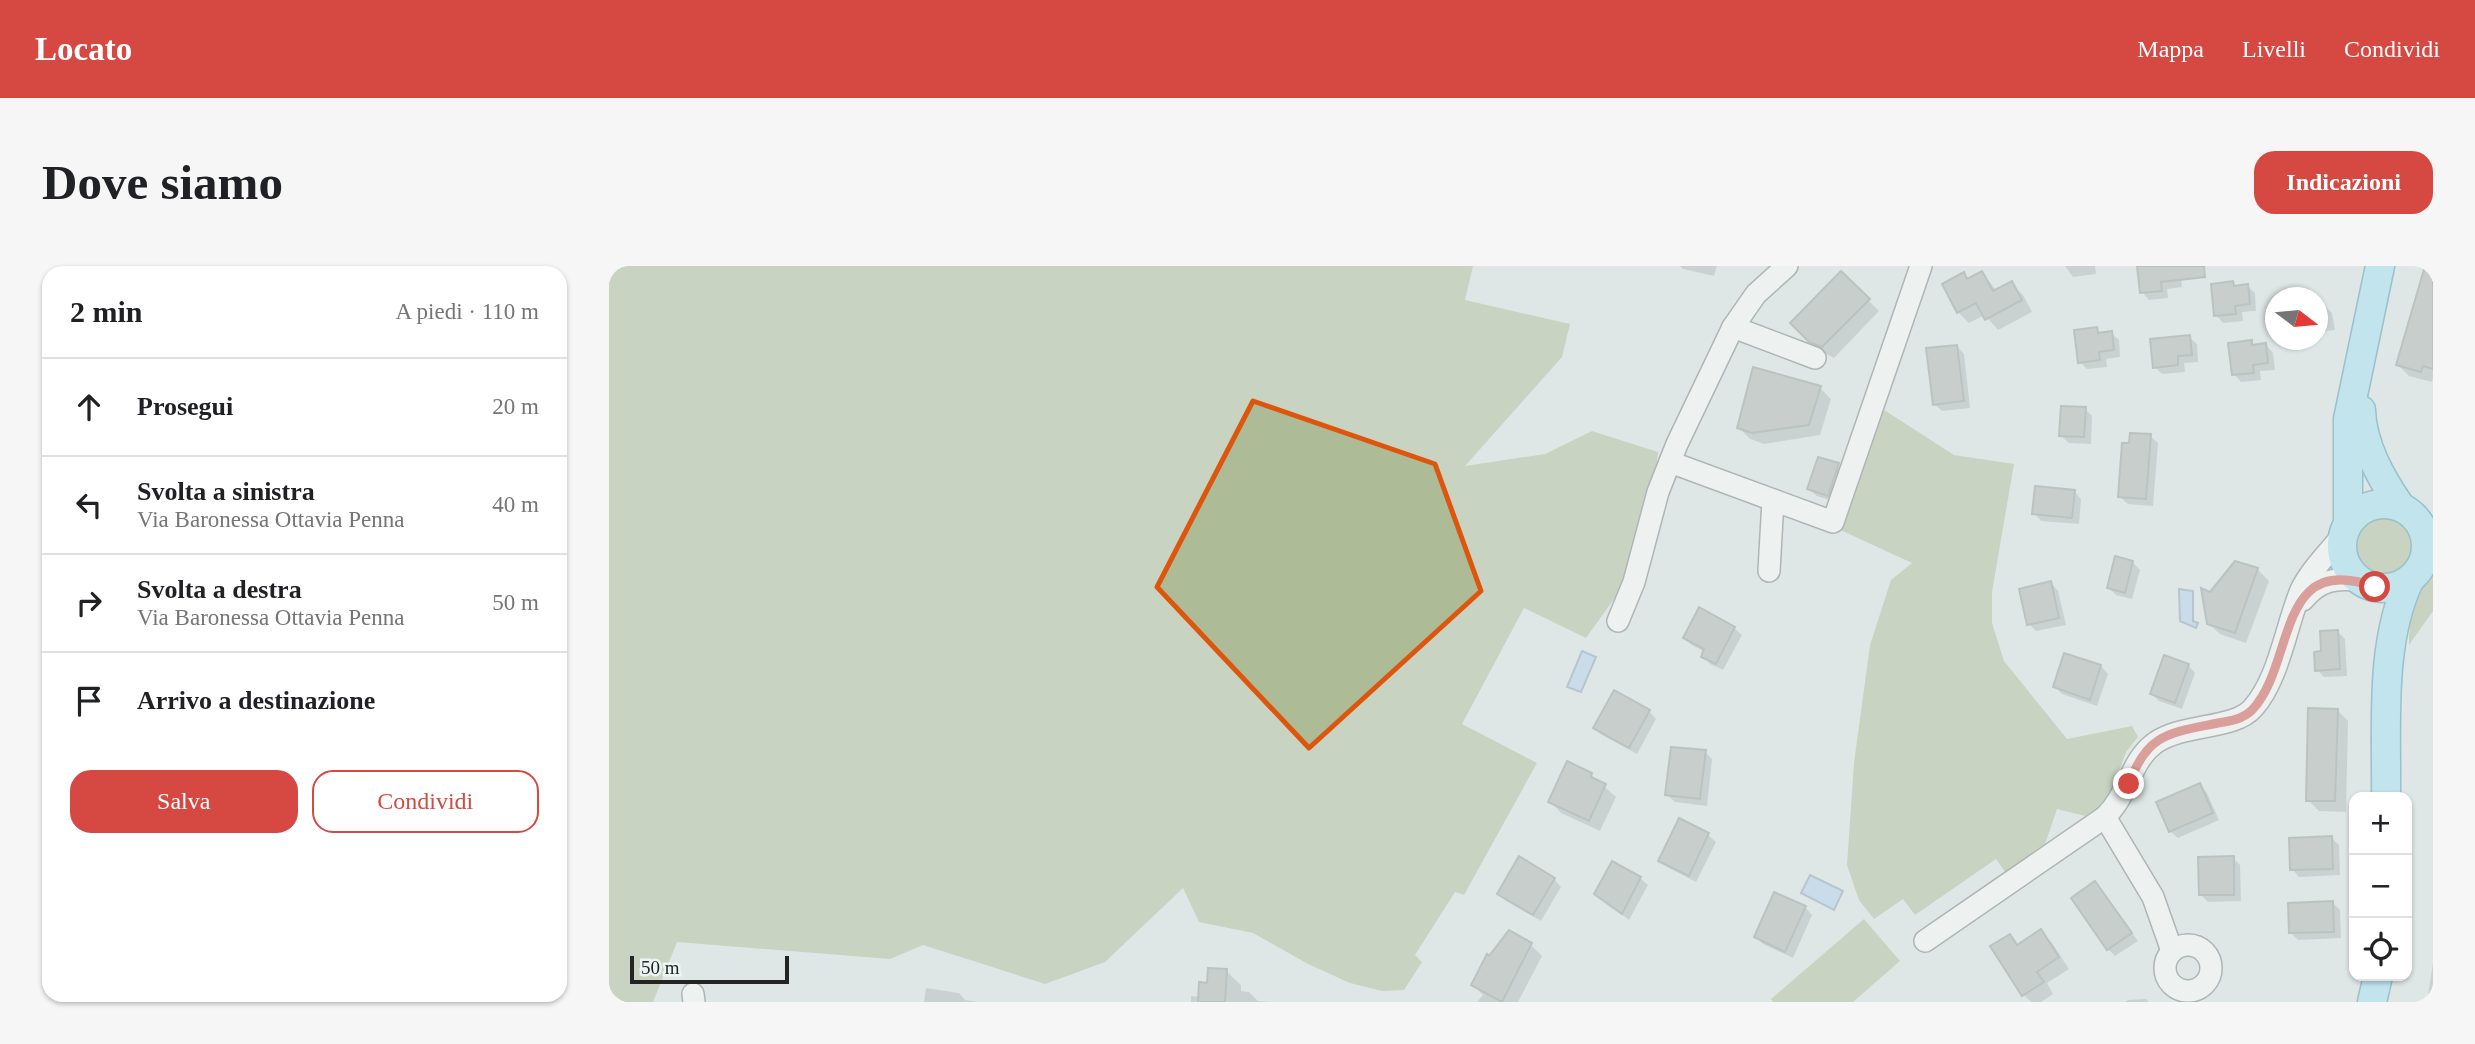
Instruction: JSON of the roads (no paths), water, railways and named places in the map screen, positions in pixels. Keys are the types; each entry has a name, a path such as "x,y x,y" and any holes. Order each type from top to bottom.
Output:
{"main road":[{"path":"2380,266 2348,419 2346,529 2341,548 2350,572 2362,582 2375,587 2388,588 2422,565"},
{"path":"2358,365 2361,423 2369,449 2385,484 2416,515 2426,538 2422,565 2396,617 2388,676 2386,792"},
{"path":"2346,529 2366,507 2377,503 2416,515"},
{"path":"2362,582 2376,607 2388,676"},
{"path":"2372,1002 2377,981"}],"street":[{"path":"1618,621 1634,583 1658,492 1733,327 1756,294 1787,266"},
{"path":"1670,462 1833,522 1921,266"},
{"path":"1733,327 1815,358"},
{"path":"1769,572 1773,500"},
{"path":"1925,941 2105,817 2116,806 2129,784 2137,761 2152,745 2170,733 2240,719 2253,709 2274,667 2303,587 2346,529"},
{"path":"2291,615 2307,595 2325,582 2341,578 2362,582"},
{"path":"2105,817 2153,897 2172,951"}],"water":[{"path":"2179,589 2193,591 2193,621 2198,623 2196,628 2180,621"},
{"path":"1582,651 1596,657 1581,692 1567,687"},
{"path":"1810,875 1843,891 1834,910 1801,893"}]}
